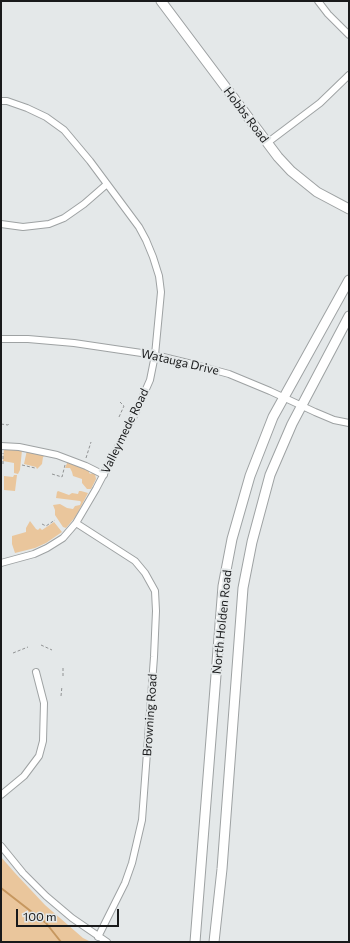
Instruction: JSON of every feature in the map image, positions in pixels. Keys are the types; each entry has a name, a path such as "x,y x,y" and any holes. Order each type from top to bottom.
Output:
{"main road":[{"name":"Hobbs Road","path":"161,1 267,143 291,171 325,197 349,209"},
{"name":"North Holden Road","path":"195,942 224,586 232,539 250,476 272,417 349,280"},
{"name":"North Holden Road","path":"214,942 243,588 252,542 270,475 301,405 349,316"}],"street":[{"path":"318,1 328,14 349,34"},
{"path":"267,143 320,102 349,75"},
{"name":"Valleymede Road","path":"1,101 7,101 27,108 46,117 64,130 90,161 139,226 146,240 159,276 161,292 155,355 150,380 104,475 76,523 63,538 47,548 34,554 1,563"},
{"path":"1,224 23,227 49,224 64,218 84,204 107,184"},
{"name":"Watauga Drive","path":"1,339 28,339 74,343 155,355 229,374 334,420 349,423"},
{"path":"2,446 38,450 84,465 104,475"},
{"name":"Browning Road","path":"76,523 135,561 145,573 155,591 156,611 154,657 142,820 132,863 125,883 98,937"},
{"path":"1,795 24,776 39,756 43,741 44,703 36,672"},
{"path":"1,846 23,873 46,896 72,918 107,942"}],"path":[{"path":"119,417 124,406 120,402"},
{"path":"1,424 8,425 10,423"},
{"path":"84,465 91,442"},
{"path":"2,446 3,464"},
{"path":"52,474 62,477 67,459"},
{"path":"22,465 35,468"},
{"path":"42,524 46,526 55,520"},
{"path":"41,645 52,650"},
{"path":"13,653 28,647"},
{"path":"63,668 63,676"},
{"path":"61,696 62,686"}],"shaded area":[{"path":"4,449 22,450 20,470 18,474 14,473 14,463 3,461"},
{"path":"27,450 47,454 43,457 42,464 37,469 36,467 24,464"},
{"path":"68,461 89,471 91,474 95,474 96,479 91,489 87,489 82,483 82,479 73,476 70,468 65,468"},
{"path":"14,475 17,475 15,491 4,490 4,476 13,477"},
{"path":"58,491 69,495 72,493 78,494 79,491 88,493 76,516 66,528 63,527 55,515 53,505 60,504 67,508 73,509 75,506 80,505 81,502 56,498"},
{"path":"30,521 38,530 40,528 42,530 54,522 62,532 46,543 35,548 15,553 12,544 12,536 26,532 26,528"},
{"path":"1,857 45,905 83,938 91,942 1,942"}],"waterway":[{"path":"1,888 46,923 61,942"}]}
